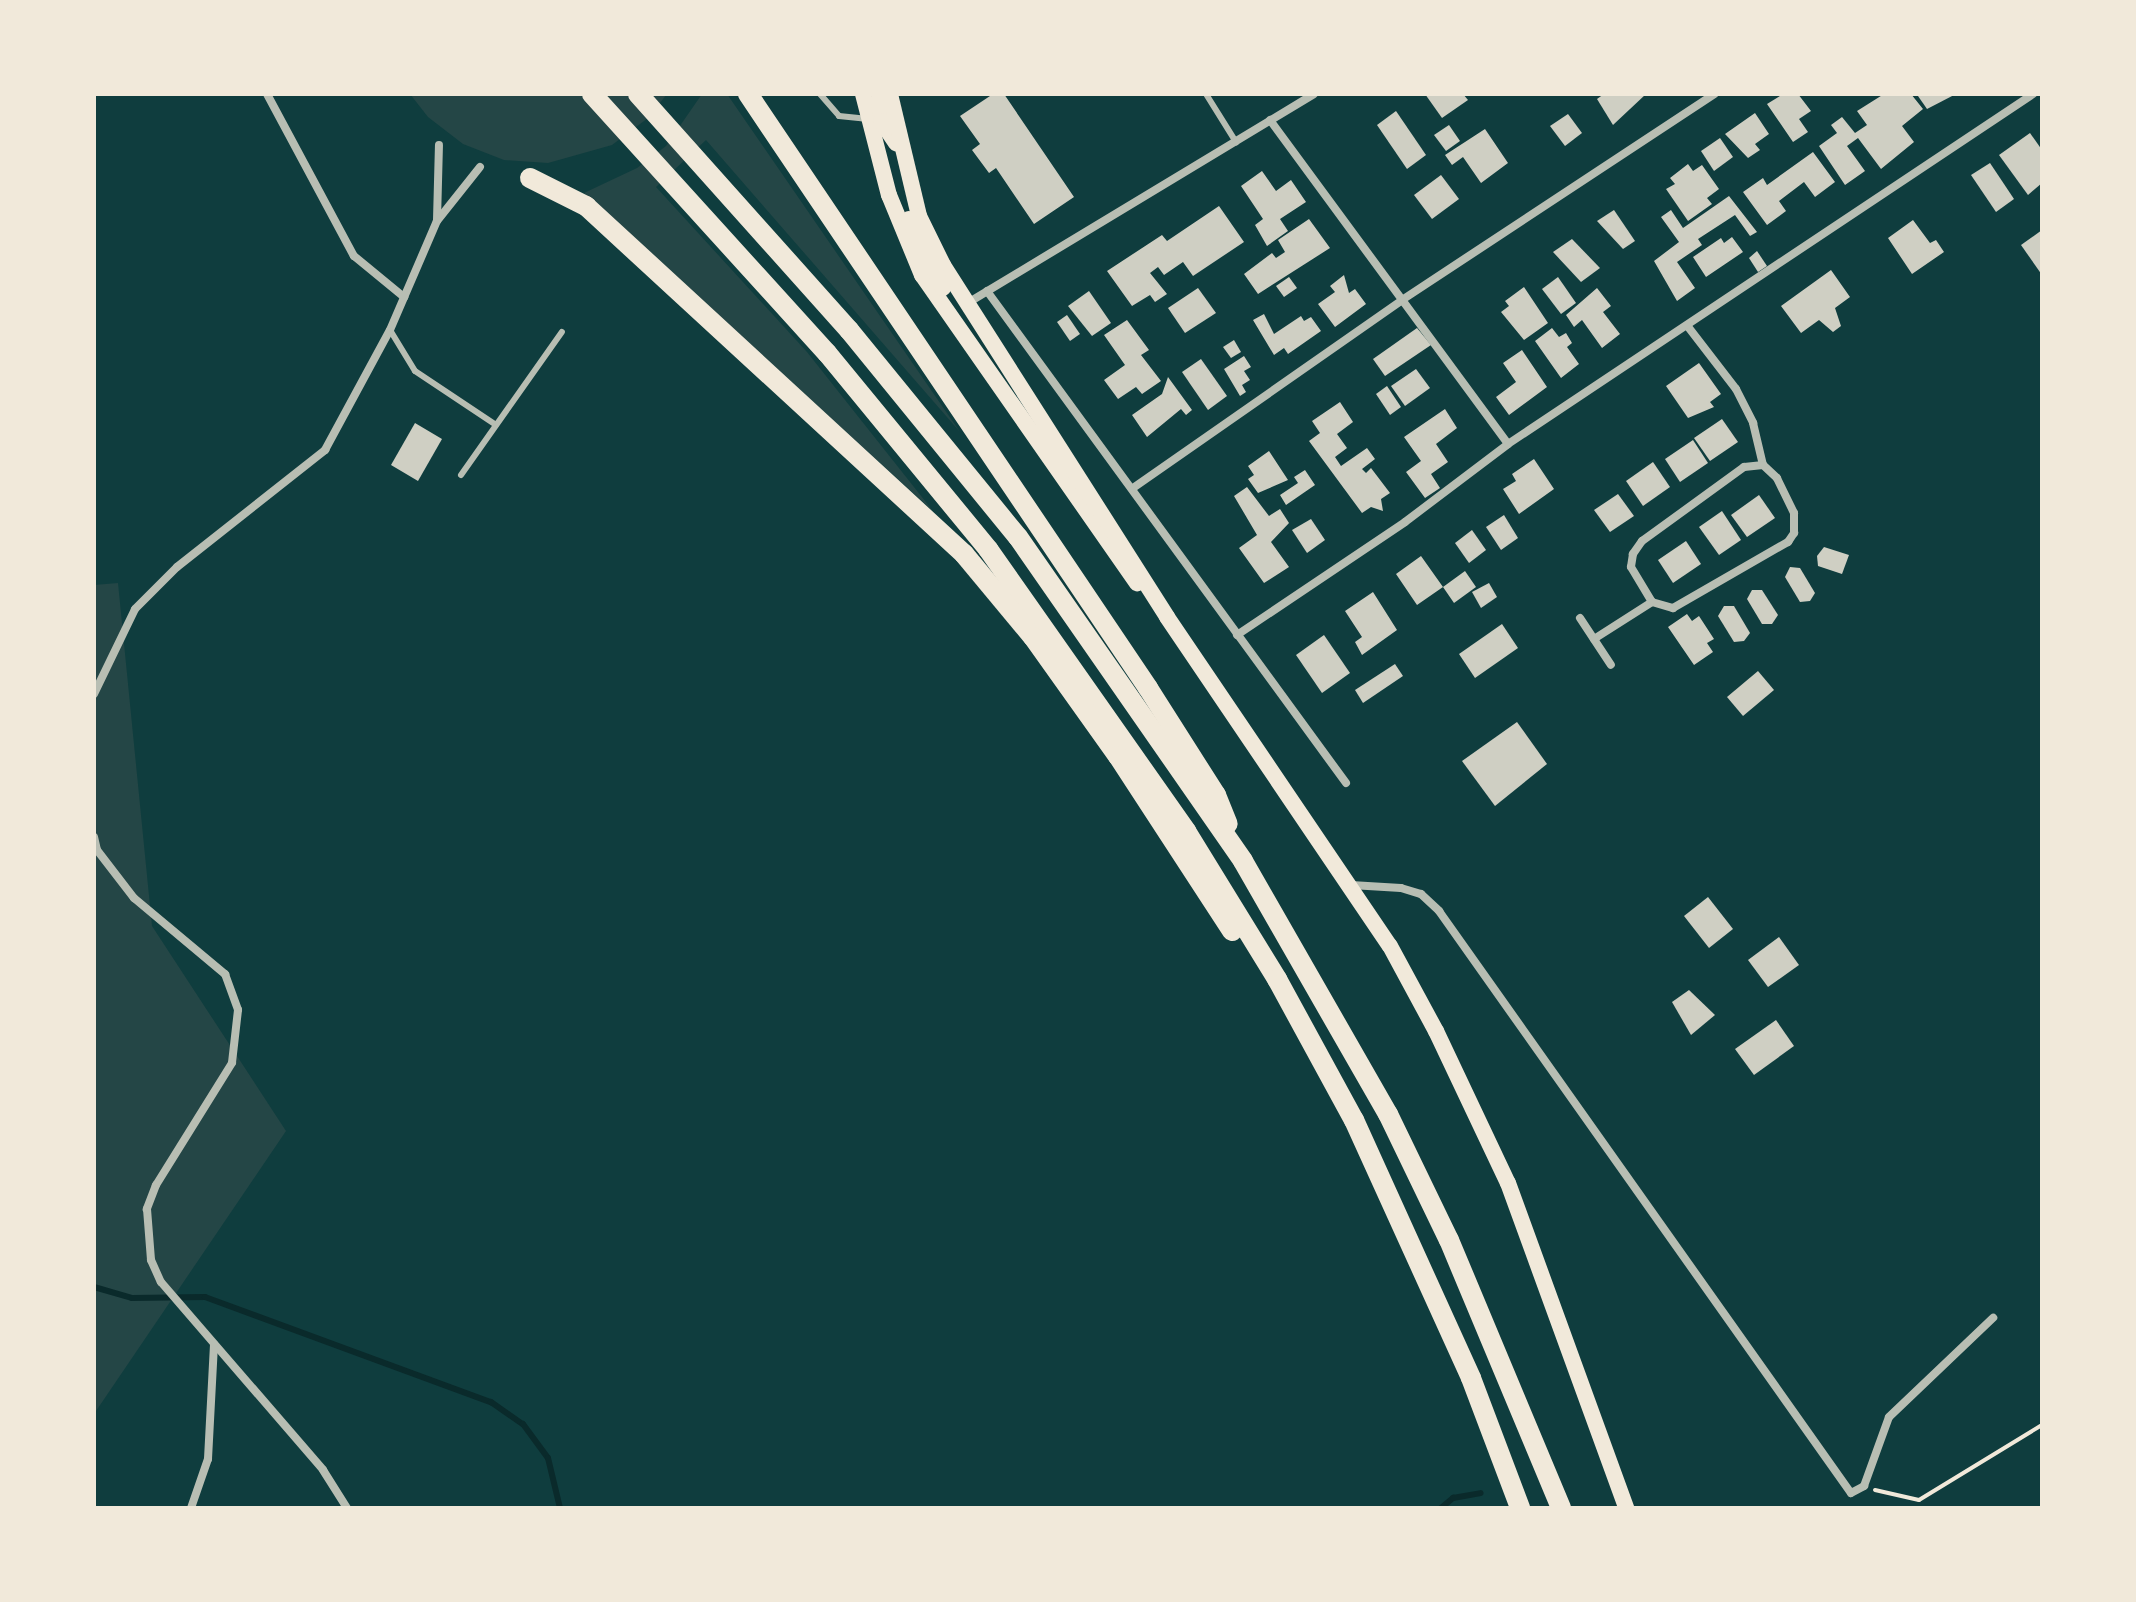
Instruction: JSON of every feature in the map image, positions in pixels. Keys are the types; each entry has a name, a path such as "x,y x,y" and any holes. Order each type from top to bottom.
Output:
{"highway":[{"path":"638,94 694,153 849,330 1018,537 1243,861 1388,1114 1449,1240 1561,1508"},
{"path":"748,94 1148,688 1216,795 1243,861"},
{"path":"595,97 670,175 916,460 1094,693 1261,952 1354,1120 1471,1378 1520,1508"},
{"path":"530,178 586,206 964,554 1033,637 1118,756 1354,1120"}],"main road":[{"path":"863,94 899,148 919,216 966,304 1167,617 1351,885 1436,1031 1508,1183 1626,1508"},
{"path":"879,94 879,161 922,275 1065,484 1151,603 1167,617"},
{"path":"880,117 890,94"},
{"path":"879,161 943,288 966,304"}],"street":[{"path":"267,94 354,256 404,297"},
{"path":"966,304 1314,94"},
{"path":"1133,488 1402,300 1714,94"},
{"path":"1237,635 1405,522 1508,444 1689,328 2033,94"},
{"path":"1270,120 1508,444"},
{"path":"437,221 439,145"},
{"path":"94,694 135,609 177,567 325,450 349,413 390,330 437,221 480,167"},
{"path":"987,291 1346,783"},
{"path":"1689,328 1736,389 1753,423 1763,465 1777,478 1794,513 1794,533 1788,542 1673,608 1652,602 1631,567 1642,541 1744,467 1763,465"},
{"path":"1594,639 1652,602"},
{"path":"1580,618 1611,665"},
{"path":"94,837 97,850 134,898 225,974 238,1010 232,1063 156,1185 147,1209 145,1235 164,1286 323,1470 347,1508"},
{"path":"1351,885 1401,888 1421,894 1439,911 1848,1490 1856,1493 1864,1486 1889,1417 1993,1318"},
{"path":"191,1508 208,1459 214,1344"}],"lane":[{"path":"820,94 839,116 880,117"},
{"path":"1206,94 1236,142"},
{"path":"390,330 415,371 496,425"},
{"path":"461,475 562,332"}],"path":[{"path":"1864,1486 1919,1500 2042,1425"}],"shaded area":[{"path":"410,94 667,94 648,118 612,145 548,163 504,160 463,144 428,117"},
{"path":"702,94 727,94 960,432 706,140 656,187 807,352 933,511 584,193 637,168 666,146"},
{"path":"118,583 152,926 286,1131 94,1414 94,585"}],"building":[{"path":"993,94 1004,94 1074,197 1034,224 996,168 989,173 972,150 980,144 960,116"},
{"path":"1425,94 1463,94 1468,100 1442,118"},
{"path":"1604,94 1646,94 1613,125 1597,99"},
{"path":"1783,94 1798,94 1811,111 1799,119 1808,132 1793,142 1767,104"},
{"path":"1884,94 1911,94 1923,109 1902,126 1914,142 1881,169 1858,138 1847,146 1865,171 1845,185 1819,146 1837,133 1831,125 1842,117 1855,133 1867,125 1857,111"},
{"path":"1956,94 1927,109 1918,96"},
{"path":"1396,111 1426,155 1407,169 1377,125"},
{"path":"1755,113 1769,134 1755,144 1760,150 1748,158 1725,134"},
{"path":"1568,114 1582,133 1565,146 1550,126"},
{"path":"1449,125 1460,141 1446,151 1434,135"},
{"path":"1485,129 1508,163 1481,183 1463,157 1452,165 1445,155"},
{"path":"2030,133 2042,150 2042,183 2028,195 1999,155"},
{"path":"1720,138 1733,157 1714,171 1701,151"},
{"path":"1813,152 1835,182 1815,197 1804,182 1779,201 1786,211 1767,225 1743,192 1763,178 1767,185"},
{"path":"1990,163 2014,199 1996,212 1971,175"},
{"path":"1688,164 1693,171 1702,165 1719,189 1707,198 1712,204 1688,221 1666,189 1675,184 1670,178"},
{"path":"1262,171 1276,191 1291,180 1306,202 1280,219 1288,231 1267,246 1255,225 1263,219 1241,186"},
{"path":"1441,175 1459,199 1432,219 1414,195"},
{"path":"1729,196 1757,232 1750,236 1735,215 1698,239 1702,245 1677,262 1695,288 1677,301 1654,261 1679,242 1661,217 1671,210 1683,228"},
{"path":"1219,206 1244,242 1193,276 1183,262 1164,275 1158,267 1150,273 1167,294 1155,302 1150,295 1132,306 1107,271 1162,235 1167,241"},
{"path":"1614,210 1635,241 1623,249 1597,221"},
{"path":"1309,219 1330,248 1258,294 1244,274 1272,253 1276,258 1285,252 1278,240"},
{"path":"1913,220 1930,243 1936,240 1944,252 1912,274 1888,238"},
{"path":"2042,230 2042,275 2021,245"},
{"path":"1732,237 1743,252 1706,277 1693,257 1721,238 1724,243"},
{"path":"1572,239 1600,268 1581,282 1553,252"},
{"path":"1757,251 1767,266 1758,272 1749,258"},
{"path":"1831,270 1850,297 1835,308 1841,326 1833,332 1819,320 1801,333 1781,306"},
{"path":"1344,275 1349,293 1355,289 1366,304 1335,327 1318,304 1335,292 1330,286"},
{"path":"1289,277 1297,288 1284,297 1276,286"},
{"path":"1558,277 1576,303 1561,314 1542,289"},
{"path":"1524,287 1548,323 1524,340 1501,312 1509,306 1505,301"},
{"path":"1198,288 1216,313 1185,333 1168,308"},
{"path":"1597,288 1611,306 1603,312 1620,334 1602,348 1582,320 1574,327 1566,315"},
{"path":"1089,291 1111,323 1092,336 1068,306"},
{"path":"1264,314 1274,334 1301,316 1304,321 1311,317 1321,331 1288,354 1284,348 1274,355 1253,320"},
{"path":"1067,315 1080,334 1070,341 1057,322"},
{"path":"1127,320 1149,350 1141,355 1161,381 1142,394 1136,387 1118,399 1104,380 1125,365 1104,335"},
{"path":"1417,328 1431,345 1385,376 1373,359"},
{"path":"1552,328 1559,337 1566,333 1572,343 1567,347 1579,364 1561,378 1535,341"},
{"path":"1234,340 1241,352 1231,358 1223,347"},
{"path":"1522,350 1547,387 1509,415 1496,397 1516,382 1503,363"},
{"path":"1244,356 1251,367 1244,371 1250,380 1242,385 1246,392 1240,396 1224,369"},
{"path":"1201,359 1227,396 1208,410 1182,372"},
{"path":"1699,363 1721,394 1710,402 1714,407 1688,418 1666,386"},
{"path":"1416,369 1430,388 1405,406 1391,386"},
{"path":"1168,377 1192,410 1186,415 1181,409 1147,437 1132,415 1162,394"},
{"path":"1387,386 1401,407 1390,415 1376,394"},
{"path":"1340,402 1353,422 1337,434 1347,448 1335,457 1341,466 1367,448 1375,459 1362,469 1366,473 1371,468 1390,493 1381,499 1383,511 1371,507 1362,513 1309,441 1320,433 1312,421"},
{"path":"1445,409 1457,428 1436,444 1448,462 1431,474 1440,488 1425,498 1406,472 1421,461 1404,437"},
{"path":"1722,419 1738,442 1710,461 1694,438"},
{"path":"415,423 442,439 418,481 391,465"},
{"path":"1693,440 1708,463 1680,482 1665,459"},
{"path":"1269,451 1288,480 1258,493 1248,479 1254,475 1248,466"},
{"path":"1534,459 1554,489 1519,514 1503,489 1516,481 1512,474"},
{"path":"1653,462 1670,487 1643,506 1626,481"},
{"path":"1305,470 1315,485 1286,505 1280,495 1298,483 1294,477"},
{"path":"1247,487 1269,516 1280,509 1289,523 1271,542 1289,567 1264,583 1239,548 1257,535 1234,496"},
{"path":"1618,494 1634,516 1610,532 1594,510"},
{"path":"1759,495 1775,518 1747,537 1731,515"},
{"path":"1722,511 1741,540 1719,555 1699,527"},
{"path":"1504,515 1518,538 1501,550 1486,527"},
{"path":"1311,519 1325,540 1307,553 1292,530"},
{"path":"1472,530 1486,550 1469,563 1455,543"},
{"path":"1686,541 1701,564 1673,583 1658,560"},
{"path":"1824,547 1849,555 1842,574 1818,566 1817,556"},
{"path":"1421,556 1443,587 1417,605 1396,574"},
{"path":"1790,567 1800,568 1815,593 1810,601 1800,602 1785,577"},
{"path":"1465,571 1476,587 1454,603 1443,587"},
{"path":"1489,583 1497,597 1481,608 1472,592"},
{"path":"1752,590 1762,590 1778,615 1772,624 1762,624 1747,599"},
{"path":"1373,592 1397,630 1362,655 1355,642 1362,637 1345,611"},
{"path":"1724,606 1734,606 1750,633 1744,641 1734,642 1718,616"},
{"path":"1687,614 1692,621 1699,616 1714,639 1707,643 1713,652 1694,665 1668,627"},
{"path":"1502,624 1518,648 1475,678 1459,654"},
{"path":"1324,635 1350,673 1322,693 1296,655"},
{"path":"1395,664 1403,676 1363,703 1355,690"},
{"path":"1758,671 1774,690 1743,716 1727,697"},
{"path":"1517,722 1547,764 1495,806 1462,761"},
{"path":"1708,897 1733,929 1709,948 1684,916"},
{"path":"1779,937 1799,965 1768,987 1748,960"},
{"path":"1689,990 1715,1015 1691,1035 1672,1002"},
{"path":"1776,1020 1794,1046 1754,1075 1735,1049"}],"waterway":[{"path":"94,1287 132,1298 205,1297 491,1402 523,1424 548,1458 560,1508"},
{"path":"1441,1508 1453,1498 1481,1493"}]}
